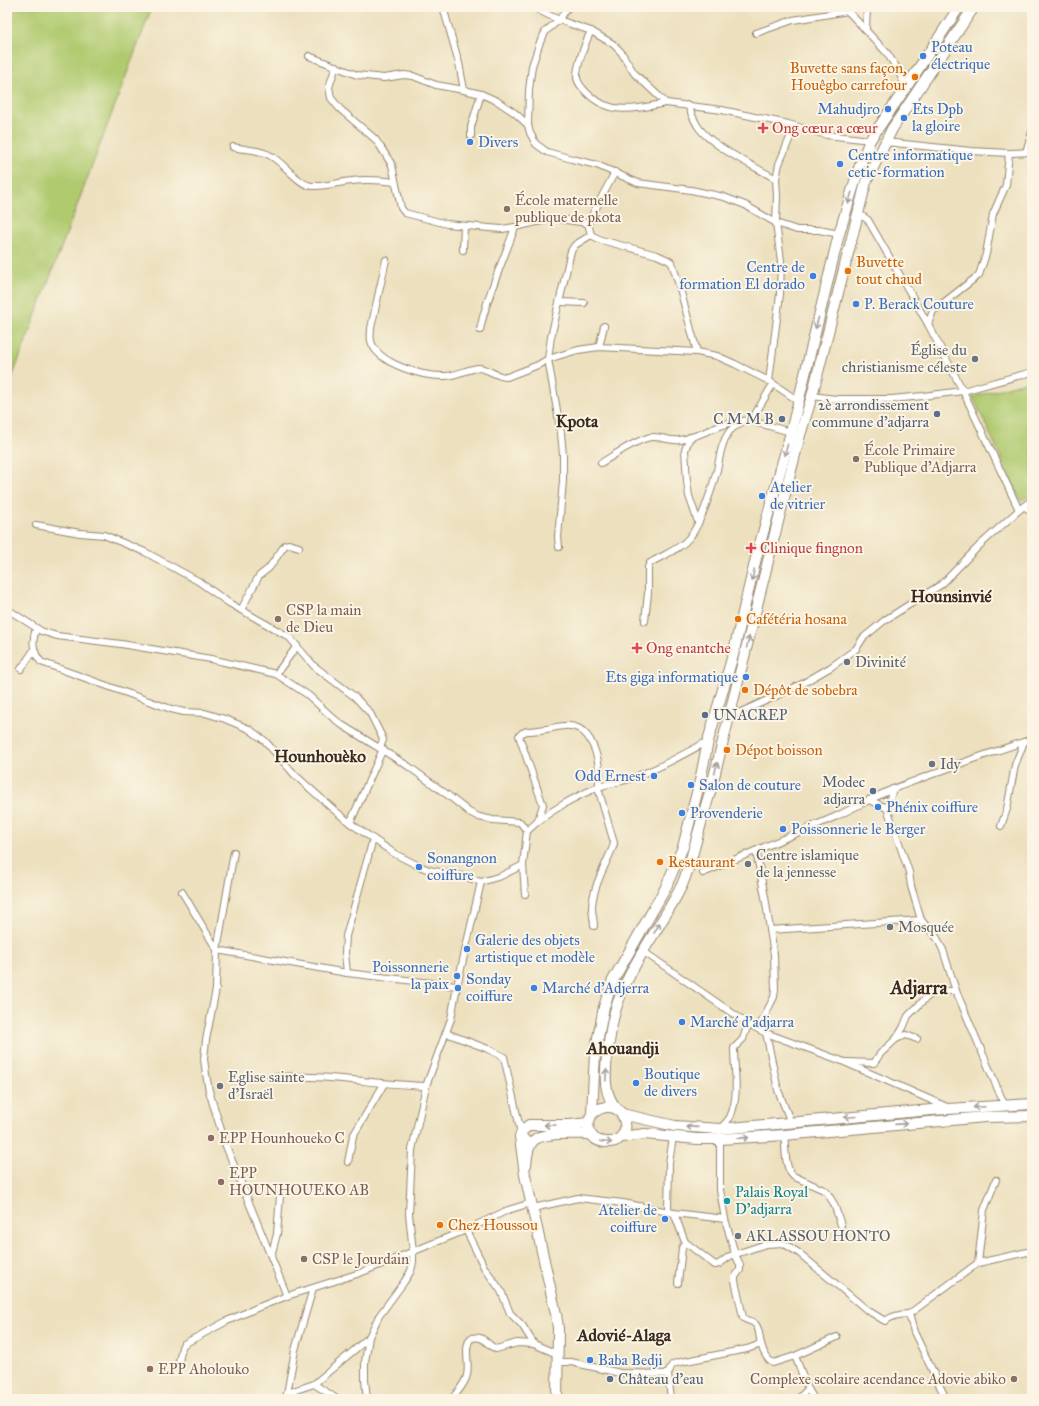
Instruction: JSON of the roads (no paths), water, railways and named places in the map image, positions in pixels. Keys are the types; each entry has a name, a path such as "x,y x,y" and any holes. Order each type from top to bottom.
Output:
{"main road":[{"path":"958,7 870,140 860,165 839,234 797,400 791,432 756,558 734,655 708,741 700,781 683,847 665,889 612,982 604,1008 595,1053 589,1129 591,1134 597,1140 605,1143 614,1142 621,1137 625,1126 624,1119 620,1112 611,1103 607,1087 607,1062 614,1015 628,977 676,896 692,861 768,557 800,435 812,396 866,182 886,142 915,94 974,7"},
{"path":"621,1137 645,1134 697,1139 791,1123 950,1108 1032,1104"},
{"path":"557,1399 558,1328 556,1314 525,1175 521,1150 520,1137 522,1130 529,1125 570,1125 590,1118 597,1109 604,1106 612,1107 620,1112 675,1126 720,1134 784,1135 985,1117 1032,1116"},
{"path":"525,1175 529,1147 533,1141 545,1135 591,1134"}],"street":[{"path":"443,7 459,63 464,90"},
{"path":"532,7 559,20 591,30 613,44 621,52 634,73 666,103"},
{"path":"568,7 559,20 546,31 534,58 530,77 528,125 530,133 536,144 548,152 572,160 597,165 638,183 691,190 724,197 745,205 776,223 797,230 819,230 839,234"},
{"path":"866,29 867,7"},
{"path":"756,33 793,20 846,9 887,53 907,86"},
{"path":"591,30 586,42 577,79 579,85 588,94 596,101 607,107 632,109 666,103 688,105 722,110 827,135 870,140"},
{"path":"309,56 357,75 384,78 404,75 413,76 436,85 481,94 497,101 515,113 528,125"},
{"path":"336,66 329,87 331,98 340,110 375,139 392,165 401,208 405,213 447,224 502,229 550,219 588,223"},
{"path":"471,136 471,127 481,94"},
{"path":"688,105 699,128 705,134 722,148 776,179"},
{"path":"645,621 648,593 648,567 650,563 680,547 688,540 695,530 710,492 721,449 726,438 735,426 747,421 771,382 780,294 781,261 776,223 776,179 779,164 794,126"},
{"path":"886,142 950,150 1009,153 1029,152 1032,132"},
{"path":"233,147 258,151 271,155 302,183 312,186 374,179 395,182"},
{"path":"928,324 933,311 979,275 986,254 993,214 1006,185 1009,153"},
{"path":"615,172 588,223 591,235 601,240 657,255 672,263 680,285 697,352"},
{"path":"858,214 868,220 928,324 963,391 1019,510"},
{"path":"463,250 464,226"},
{"path":"480,330 486,305 515,227"},
{"path":"559,547 558,537 563,456 561,433 548,359 551,337 571,251 575,245 591,235"},
{"path":"386,260 371,328 371,340 376,351 405,369 446,377 478,368 502,377 507,377 538,365 548,359 578,350 599,347 697,352 717,356 735,364 771,382 797,400"},
{"path":"560,302 584,304"},
{"path":"599,347 604,326"},
{"path":"812,396 836,399 892,399 963,391 1032,372"},
{"path":"601,463 646,438 656,437 674,440 690,437 712,428 747,421 791,432"},
{"path":"690,437 685,450 687,481 689,496 698,522"},
{"path":"730,712 740,713 831,667 856,649 863,638 885,620 942,584 980,545 1032,500"},
{"path":"1024,506 1032,512"},
{"path":"36,525 57,530 104,536 145,552 198,581 241,610 289,637 314,666 356,697 370,713 383,740 350,823"},
{"path":"241,610 259,576 269,568 285,544 299,547"},
{"path":"7,609 48,634 122,644 211,659 276,674 308,695 342,725 381,748 469,812 479,817 493,820 520,822 527,831"},
{"path":"36,628 32,644 41,662 176,711 209,715 225,719 249,729 265,741 303,783 350,823 395,854 419,866 429,870 466,877 481,882 501,876 523,865"},
{"path":"276,674 297,646"},
{"path":"21,669 34,650"},
{"path":"538,820 543,805 519,736 522,732 565,726 578,727 588,738 597,755 601,779 598,788 614,843 600,873 593,901 592,908 594,926"},
{"path":"703,873 849,811 869,800 893,790 973,759 1032,739"},
{"path":"525,894 523,865 527,831 538,820 598,788 640,776 708,741"},
{"path":"1001,826 1009,801 1015,765 1024,742"},
{"path":"893,790 888,808 909,872 911,886 921,920 937,938 956,990 1004,1106"},
{"path":"869,800 888,808"},
{"path":"347,973 345,953 346,936 374,839"},
{"path":"756,851 774,955 775,993 758,1029"},
{"path":"234,852 217,950 216,989 206,1040 204,1059 209,1091 226,1146 287,1296"},
{"path":"368,1399 364,1362 369,1337 379,1316 404,1282 413,1262 409,1214 412,1150 426,1086 451,1019 481,882"},
{"path":"182,892 217,950 347,973 457,986"},
{"path":"770,930 921,920"},
{"path":"644,952 748,1024 766,1033 842,1061 950,1108"},
{"path":"842,1061 874,1063 880,1054 896,1039 908,1016 925,999 935,991 956,990"},
{"path":"748,1024 743,1039 734,1048 736,1095 734,1107 720,1134 720,1190 725,1219 735,1254 740,1265 740,1270 735,1277 735,1281 743,1317 745,1320 754,1323 757,1326 761,1344 768,1360 773,1363 795,1356 837,1337"},
{"path":"446,1033 504,1056 522,1133 531,1144"},
{"path":"766,1033 778,1090 791,1123"},
{"path":"896,1039 906,1035 917,1039"},
{"path":"270,1077 315,1076 384,1084 426,1086"},
{"path":"348,1162 353,1136 384,1084"},
{"path":"784,1135 787,1162 790,1173 793,1176 826,1191 834,1204 841,1225"},
{"path":"673,1137 669,1163 671,1212 685,1242 715,1265 735,1254 766,1244 783,1243 799,1253 867,1310 885,1321 895,1315 909,1314 978,1263 1032,1251"},
{"path":"978,1263 984,1210 996,1180"},
{"path":"271,1256 277,1234 280,1196"},
{"path":"178,1366 184,1344 242,1314 287,1296 360,1273 466,1230 508,1210 578,1198 623,1203 671,1212 725,1219"},
{"path":"466,1230 484,1267 501,1290 510,1313 522,1325 534,1344 557,1358 620,1373 668,1374"},
{"path":"678,1283 682,1248 685,1242"},
{"path":"286,1396 295,1350 313,1288"},
{"path":"909,1314 914,1332 946,1399"},
{"path":"286,1396 314,1384 369,1337"},
{"path":"452,1399 467,1375 467,1346 471,1338 483,1338 487,1344 496,1349 517,1343 534,1344"},
{"path":"671,1399 668,1374 672,1365 747,1349 761,1344"},
{"path":"795,1356 808,1389 814,1399"},
{"path":"314,1384 337,1399"},
{"path":"798,1399 808,1389"}],"place":[{"name":"Poteau électrique","path":"923,56"},
{"name":"Buvette sans façon, Houêgbo carrefour","path":"915,77"},
{"name":"Mahudjro","path":"888,109"},
{"name":"Ets Dpb la gloire","path":"904,118"},
{"name":"Ong cœur a cœur","path":"763,128"},
{"name":"Divers","path":"470,142"},
{"name":"Centre informatique cetic-formation","path":"840,164"},
{"name":"École maternelle publique de pkota","path":"507,209"},
{"name":"Buvette tout chaud","path":"848,271"},
{"name":"Centre de formation El dorado","path":"813,276"},
{"name":"P. Berack Couture","path":"856,304"},
{"name":"Église du christianisme céleste","path":"975,359"},
{"name":"2è arrondissement commune d'adjarra","path":"937,414"},
{"name":"C M M B","path":"782,419"},
{"name":"École Primaire Publique d'Adjarra","path":"856,459"},
{"name":"Atelier de vitrier","path":"762,496"},
{"name":"Clinique fingnon","path":"751,548"},
{"name":"CSP la main de Dieu","path":"278,619"},
{"name":"Cafétéria hosana","path":"738,619"},
{"name":"Ong enantche","path":"637,648"},
{"name":"Divinité","path":"847,662"},
{"name":"Ets giga informatique","path":"746,677"},
{"name":"Dépôt de sobebra","path":"745,690"},
{"name":"UNACREP","path":"705,715"},
{"name":"Dépot boisson","path":"727,750"},
{"name":"Idy","path":"932,764"},
{"name":"Odd Ernest","path":"654,776"},
{"name":"Salon de couture","path":"691,785"},
{"name":"Modec adjarra","path":"873,791"},
{"name":"Phénix coiffure","path":"878,807"},
{"name":"Provenderie","path":"682,813"},
{"name":"Poissonnerie le Berger","path":"783,829"},
{"name":"Restaurant","path":"660,862"},
{"name":"Centre islamique de la jennesse","path":"748,864"},
{"name":"Sonangnon coiffure","path":"419,867"},
{"name":"Mosquée","path":"890,927"},
{"name":"Galerie des objets artistique et modèle","path":"467,949"},
{"name":"Poissonnerie la paix","path":"457,976"},
{"name":"Sonday coiffure","path":"458,988"},
{"name":"Marché d'Adjerra","path":"534,988"},
{"name":"Marché d'adjarra","path":"682,1022"},
{"name":"Boutique de divers","path":"636,1083"},
{"name":"Eglise sainte d'Israël","path":"220,1086"},
{"name":"EPP Hounhoueko C","path":"211,1138"},
{"name":"EPP HOUNHOUEKO AB","path":"221,1182"},
{"name":"Palais Royal D'adjarra","path":"727,1201"},
{"name":"Atelier de coiffure","path":"665,1219"},
{"name":"Chez Houssou","path":"440,1225"},
{"name":"AKLASSOU HONTO","path":"738,1236"},
{"name":"CSP le Jourdain","path":"304,1259"},
{"name":"Baba Bedji","path":"590,1360"},
{"name":"EPP Aholouko","path":"150,1369"},
{"name":"Château d'eau","path":"610,1379"},
{"name":"Complexe scolaire acendance Adovie abiko","path":"1014,1379"}],"district":[{"name":"Kpota","path":"577,421"},
{"name":"Hounsinvié","path":"951,596"},
{"name":"Hounhouèko","path":"320,756"},
{"name":"Adjarra","path":"919,987"},
{"name":"Ahouandji","path":"623,1048"},
{"name":"Adovié-Alaga","path":"624,1335"}]}
